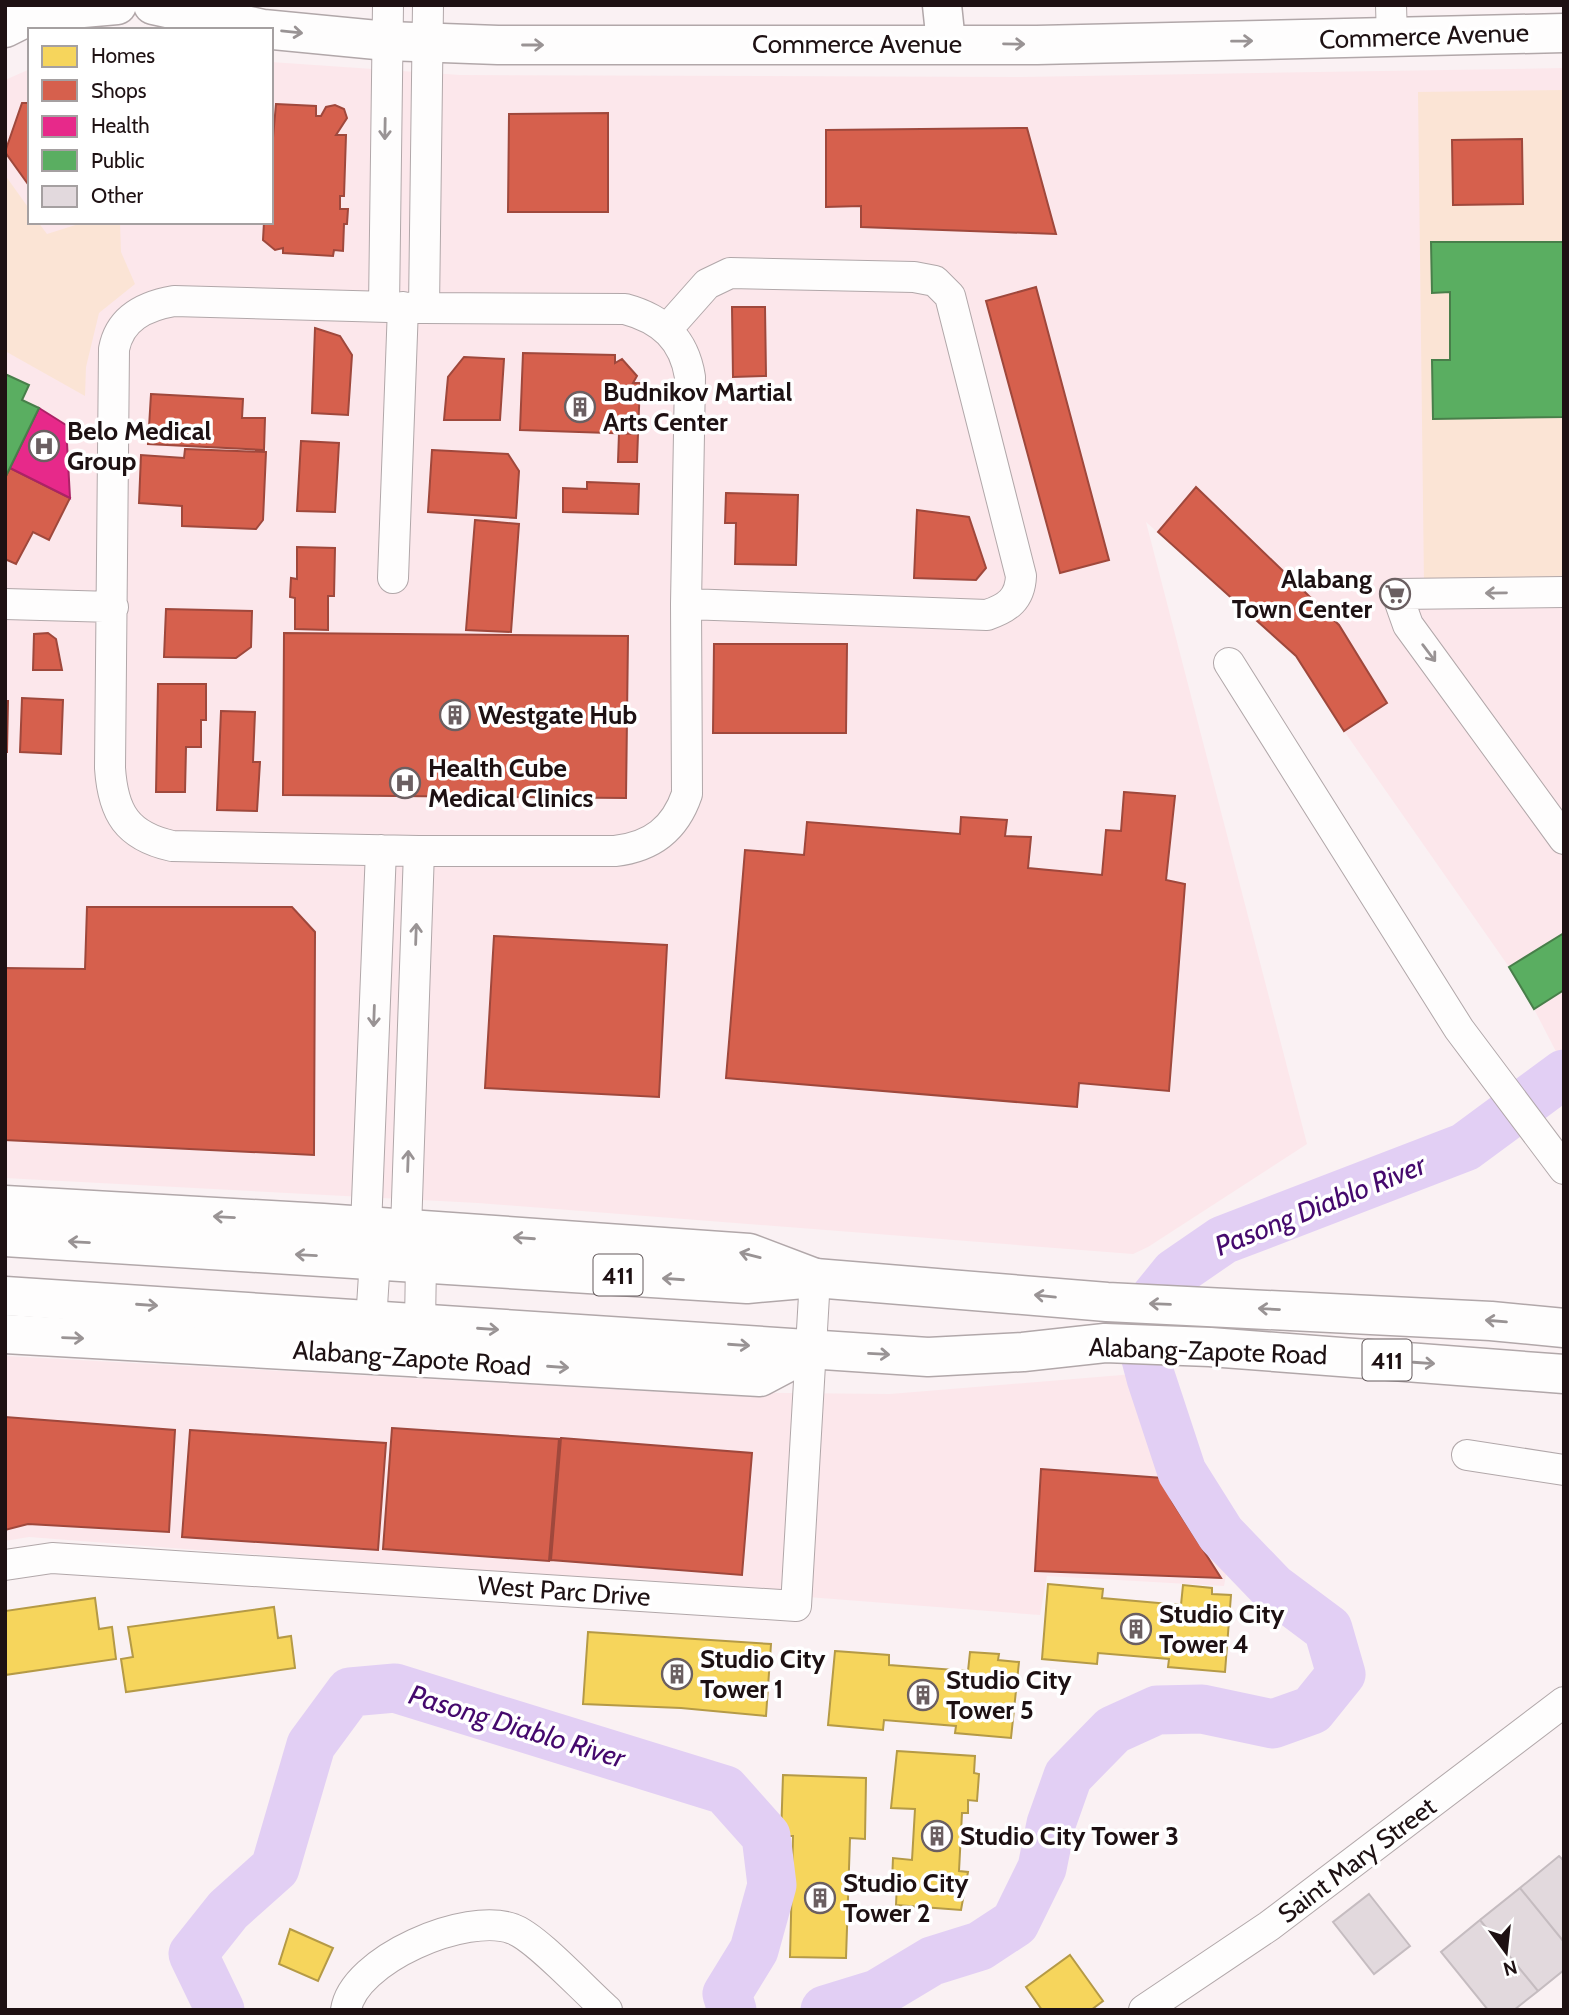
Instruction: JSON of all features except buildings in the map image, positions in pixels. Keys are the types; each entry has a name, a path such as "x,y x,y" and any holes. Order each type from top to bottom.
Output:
{"main road":[{"path":"5,28 37,12 117,5"},
{"name":"Commerce Avenue","path":"153,5 258,28"},
{"path":"942,5 946,43"},
{"name":"Commerce Avenue","path":"273,29 387,23 427,43 498,46 946,43 1037,45 1392,21 1564,33"},
{"name":"Alabang-Zapote Road","path":"5,1205 370,1243"},
{"name":"Alabang-Zapote Road","path":"5,1237 413,1245 747,1284 815,1278 1107,1302 1564,1328"},
{"name":"Alabang-Zapote Road","path":"5,1296 928,1357 1023,1352 1105,1343 1564,1374"},
{"name":"Alabang-Zapote Road","path":"5,1334 760,1377 811,1350"}],"street":[{"path":"393,578 403,307 427,43 428,5"},
{"path":"387,23 403,307"},
{"path":"668,328 707,284 730,273 914,277 935,281 950,296 1021,576 1021,590 1014,601 1004,609 987,615 686,604"},
{"path":"174,301 625,309 642,313 668,328 679,341 687,359 690,377 686,604 687,794 682,808 668,829 645,846 615,851 419,851 172,846 144,836 131,827 114,804 111,788 113,371 117,336 123,325 145,310 174,301"},
{"path":"1564,592 1396,594 1408,625 1564,839"},
{"path":"5,604 113,607"},
{"path":"1229,663 1459,1029 1564,1169"},
{"path":"371,1322 370,1243 381,850"},
{"path":"419,851 413,1245 420,1325"},
{"name":"West Parc Drive","path":"5,1565 52,1558 796,1606 815,1278"},
{"path":"1467,1455 1564,1470"},
{"name":"Saint Mary Street","path":"1144,2010 1269,1926 1564,1702"},
{"path":"346,2010 348,1995 390,1957 436,1934 475,1926 512,1928 534,1942 607,2010"}],"shaded area":[{"path":"273,62 460,75 1021,77 1564,68 1564,1067 1509,967 1344,731 1296,656 1146,522 1307,1144 1148,1247 1133,1254 478,1203 5,1178 5,80 28,70 28,224 273,224"},
{"path":"1564,90 1564,583 1424,585 1418,92"},
{"path":"5,175 28,207 28,224 40,224 47,234 79,224 120,224 121,252 135,284 99,313 86,367 85,396 5,351"},
{"path":"5,1356 664,1392 890,1394 1134,1374 1154,1453 1177,1499 1228,1564 1224,1586 1047,1576 1040,1615 29,1537 5,1541"}],"waterway":[{"name":"Pasong Diablo River","path":"825,2010 877,1994 932,1961 980,1946 1015,1923 1042,1868 1051,1824 1068,1776 1113,1730 1157,1710 1202,1709 1273,1724 1312,1710 1341,1674 1328,1629 1273,1588 1221,1534 1182,1472 1151,1378 1136,1321 1175,1273 1223,1240 1465,1147 1564,1074"},
{"name":"Pasong Diablo River","path":"220,2010 193,1954 228,1910 275,1868 311,1745 350,1692 395,1688 725,1790 766,1836 772,1885 754,1950 727,1994 732,2010"}],"place":[{"name":"Budnikov Martial Arts Center","path":"580,407"},
{"name":"Belo Medical Group","path":"44,446"},
{"name":"Alabang Town Center","path":"1395,594"},
{"name":"Westgate Hub","path":"455,715"},
{"name":"Health Cube Medical Clinics","path":"405,783"},
{"name":"Studio City Tower 4","path":"1136,1629"},
{"name":"Studio City Tower 1","path":"677,1674"},
{"name":"Studio City Tower 5","path":"923,1695"},
{"name":"Studio City Tower 3","path":"937,1836"},
{"name":"Studio City Tower 2","path":"820,1898"}]}
